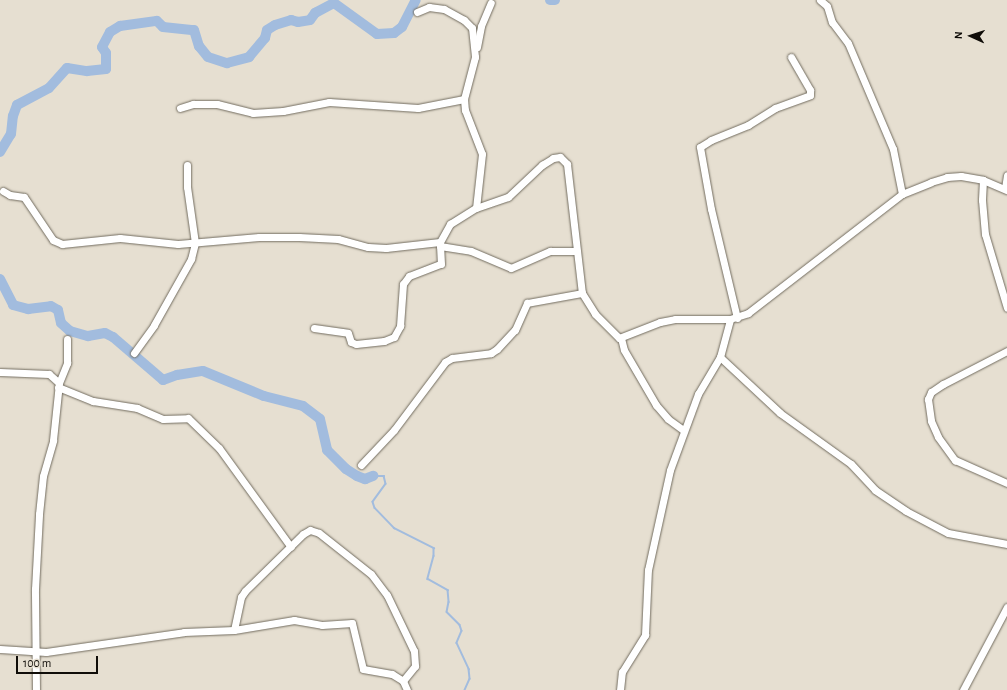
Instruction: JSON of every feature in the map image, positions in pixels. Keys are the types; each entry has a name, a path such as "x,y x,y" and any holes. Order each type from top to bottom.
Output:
{"street":[{"path":"820,0 827,6 832,22 848,43 893,149 902,194"},
{"path":"476,208 482,154 465,110 464,99 481,26 491,3"},
{"path":"417,12 437,7 464,20 472,28 475,57"},
{"path":"620,690 622,672 645,635 650,556 665,491 683,430 704,381 720,357 733,318 700,147 711,140 748,125 775,108 810,95 810,90 792,58"},
{"path":"180,108 193,104 217,104 253,113 283,111 329,102 418,108 464,99"},
{"path":"314,328 348,333 351,342 356,344 384,341 394,337 400,326 403,284 409,276 441,264 440,244 450,224 476,208 508,197 542,165 553,158 560,157 567,164 582,293 595,314 617,337 621,338 660,322 675,319 733,318 760,305 902,194 946,177 961,176 984,180 1006,189 1007,175"},
{"path":"134,353 154,325 182,276 195,243 187,186 187,165"},
{"path":"984,180 982,200 986,234 1007,308"},
{"path":"3,191 10,195 24,196 53,240 62,244 120,238 178,244 259,237 299,237 338,239 377,248 440,244 471,251 511,268 550,251 576,251"},
{"path":"361,465 394,430 445,362 452,358 491,353 497,349 515,330 527,303 582,293"},
{"path":"621,338 624,350 656,406 668,419 683,430"},
{"path":"36,690 35,652 39,514 43,476 53,440 59,385 67,363 67,339"},
{"path":"1007,351 943,384 931,392 928,399 931,421 938,437 955,460 1007,483"},
{"path":"720,357 780,413 851,464 875,490 906,511 948,533 1007,544"},
{"path":"0,372 49,374 59,385 93,401 137,408 163,419 188,418 219,448 291,547"},
{"path":"234,630 241,597 245,591 307,530 319,534 381,584 398,612 414,651 414,666 403,681"},
{"path":"964,690 1007,607"},
{"path":"0,649 46,652 184,632 234,630 294,620 322,625 352,623 363,669 384,672 403,681 407,690"},
{"path":"36,663 46,652"}],"waterway":[{"path":"0,152 11,134 13,116 17,105 49,88 67,68 87,71 106,69 106,53 102,47 110,32 120,26 157,21 163,27 194,30 199,46 208,57 227,63 249,57 265,38 267,30 275,25 291,20 298,22 310,20 315,13 334,3 377,34 394,33 402,27 416,0"},
{"path":"550,0 555,0"},
{"path":"0,279 13,305 28,309 51,306 58,310 61,323 70,331 88,336 105,333 113,337 163,380 177,375 203,371 264,396 303,406 320,419 327,450 346,469 357,476 365,479 373,476"},
{"path":"373,476 384,476 386,484 373,502 375,508 394,528 434,548 434,556 428,579 448,590 449,602 447,612 460,625 462,631 457,643 469,669 470,679 465,690"}]}
